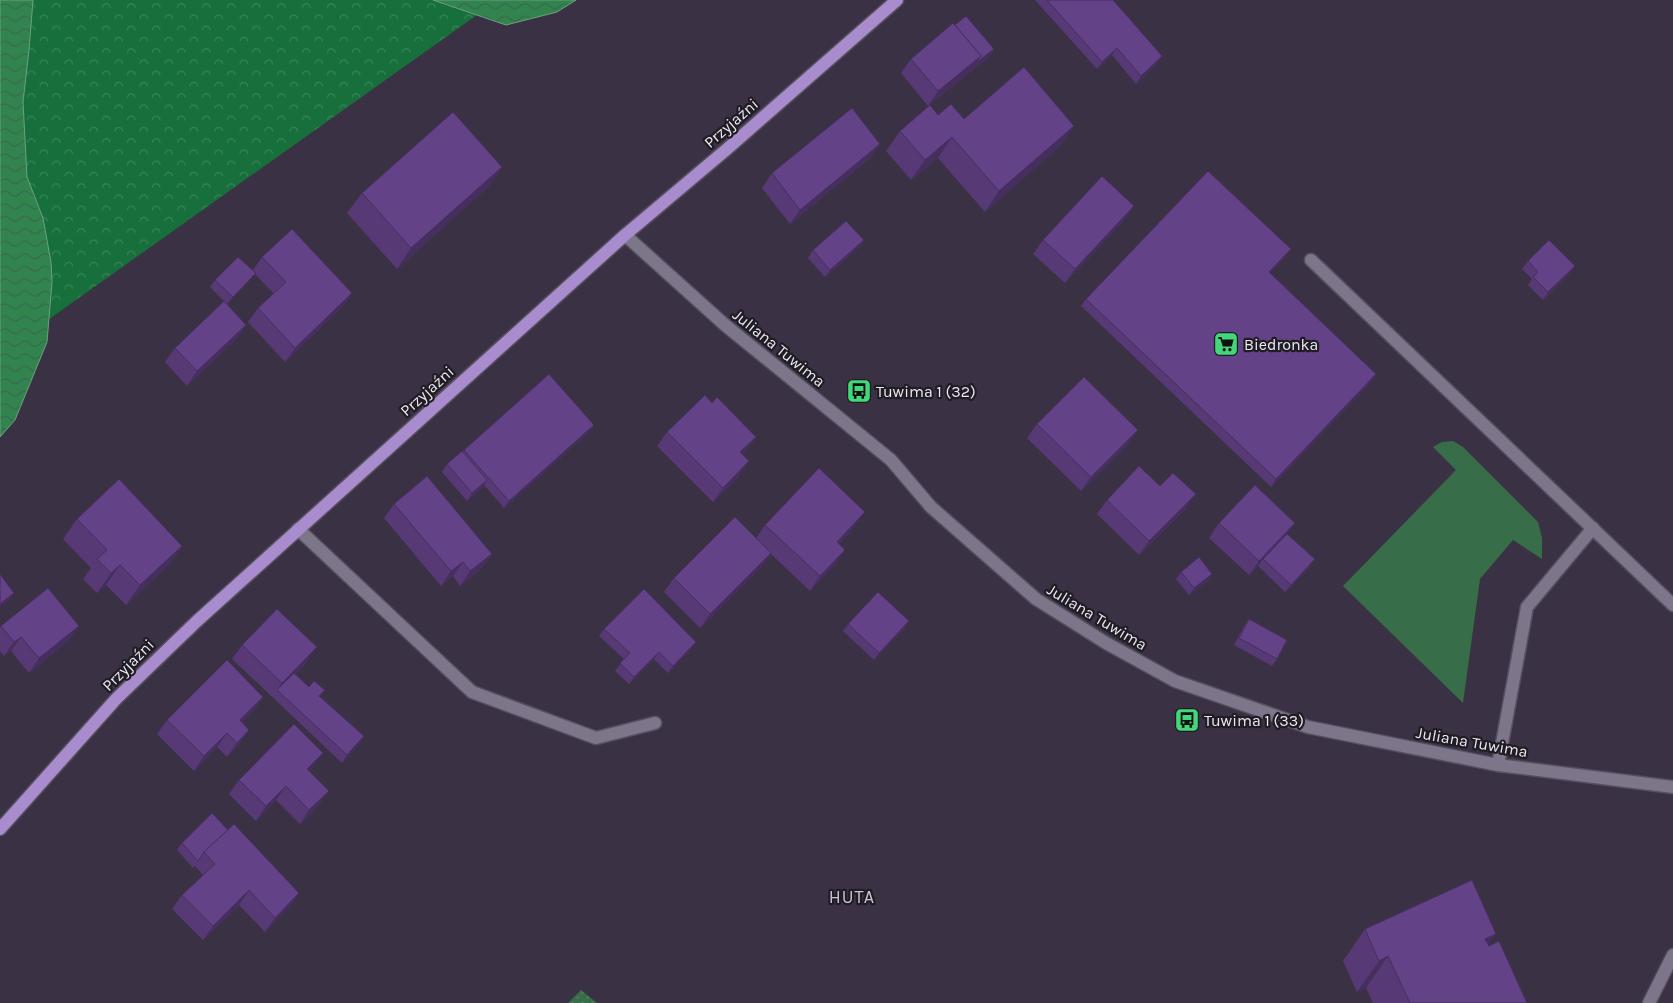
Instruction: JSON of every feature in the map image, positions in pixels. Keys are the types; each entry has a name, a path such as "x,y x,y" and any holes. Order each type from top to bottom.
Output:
{"main road":[{"name":"Przyjaźni","path":"0,829 116,699 196,621 625,235 727,149 897,0"}],"street":[{"name":"Juliana Tuwima","path":"625,235 725,325 891,460 931,506 1036,599 1106,643 1175,681 1308,727 1498,766 1673,787"},
{"path":"1311,260 1673,605"},
{"path":"1498,766 1527,607 1593,528"},
{"path":"298,529 472,692 596,738 655,722"},
{"path":"1649,1003 1673,955"}],"shaded area":[{"path":"1453,441 1463,447 1538,522 1542,538 1542,559 1513,540 1480,579 1463,703 1343,586 1456,470 1433,447 1442,442"},
{"path":"581,990 597,1003 568,1003"}],"green space":[{"path":"0,0 498,0 0,354"}],"water":[{"path":"0,0 33,0 23,102 27,177 43,218 51,262 52,282 47,342 15,420 0,437"},
{"path":"433,0 576,0 557,12 506,25"}],"building":[{"path":"1047,0 1113,0 1162,56 1141,76 1117,48 1102,62"},
{"path":"966,16 994,49 976,63 981,56 955,25"},
{"path":"953,23 981,56 938,91 911,59"},
{"path":"1024,67 1074,126 999,191 952,137 925,160 900,131 930,105 938,115 951,104 964,119"},
{"path":"852,108 880,144 800,210 772,173"},
{"path":"453,112 502,167 411,248 362,193"},
{"name":"Biedronka","path":"1208,171 1291,249 1269,272 1376,374 1276,479 1086,299"},
{"path":"1102,176 1134,206 1075,269 1043,240"},
{"path":"846,221 864,240 830,270 813,250"},
{"path":"292,229 352,293 295,348 258,308 286,282 262,257"},
{"path":"1549,240 1575,266 1548,292 1533,277 1538,272 1528,261"},
{"path":"238,257 256,273 233,297 215,280"},
{"path":"224,301 246,325 197,371 175,348"},
{"path":"549,374 594,425 509,501 464,450"},
{"path":"1084,377 1138,430 1091,477 1037,424"},
{"path":"705,395 712,403 717,397 756,437 740,452 749,461 723,488 667,432"},
{"path":"462,451 487,480 472,493 447,464"},
{"path":"1139,466 1160,486 1173,473 1196,494 1149,541 1107,500"},
{"path":"819,468 865,512 837,542 845,550 820,576 765,525"},
{"path":"427,476 492,554 470,571 463,562 451,571 394,504"},
{"path":"119,479 182,546 140,585 120,565 111,573 97,559 107,550 77,519"},
{"path":"1255,485 1295,523 1259,561 1219,523"},
{"path":"735,517 771,553 710,614 674,578"},
{"path":"1287,534 1315,559 1291,585 1263,559"},
{"path":"1199,557 1212,574 1194,588 1181,572"},
{"path":"0,574 14,593 0,604"},
{"path":"48,588 79,626 39,658 21,637 14,642 1,626"},
{"path":"644,589 696,642 673,666 659,652 634,677 620,663 630,653 604,629"},
{"path":"878,592 909,621 879,653 848,624"},
{"path":"277,609 317,647 282,683 242,645"},
{"path":"1249,619 1287,640 1277,659 1239,638"},
{"path":"227,660 263,697 240,720 249,730 237,743 227,733 204,756 167,720"},
{"path":"294,673 309,687 314,681 325,690 319,696 364,736 347,755 277,690"},
{"path":"294,724 323,753 307,769 329,791 309,810 286,786 266,806 239,780"},
{"path":"212,813 228,830 204,852 198,861 182,843"},
{"path":"234,824 299,893 275,918 249,890 213,926 182,895 215,864 204,852"},
{"path":"1472,880 1496,934 1485,939 1489,946 1499,941 1527,1003 1410,1003 1388,956 1379,961 1365,929"}],"place":[{"name":"Biedronka","path":"1226,344"},
{"name":"Tuwima 1 (32)","path":"859,391"},
{"name":"Tuwima 1 (33)","path":"1187,720"}],"district":[{"name":"HUTA","path":"852,897"}]}
